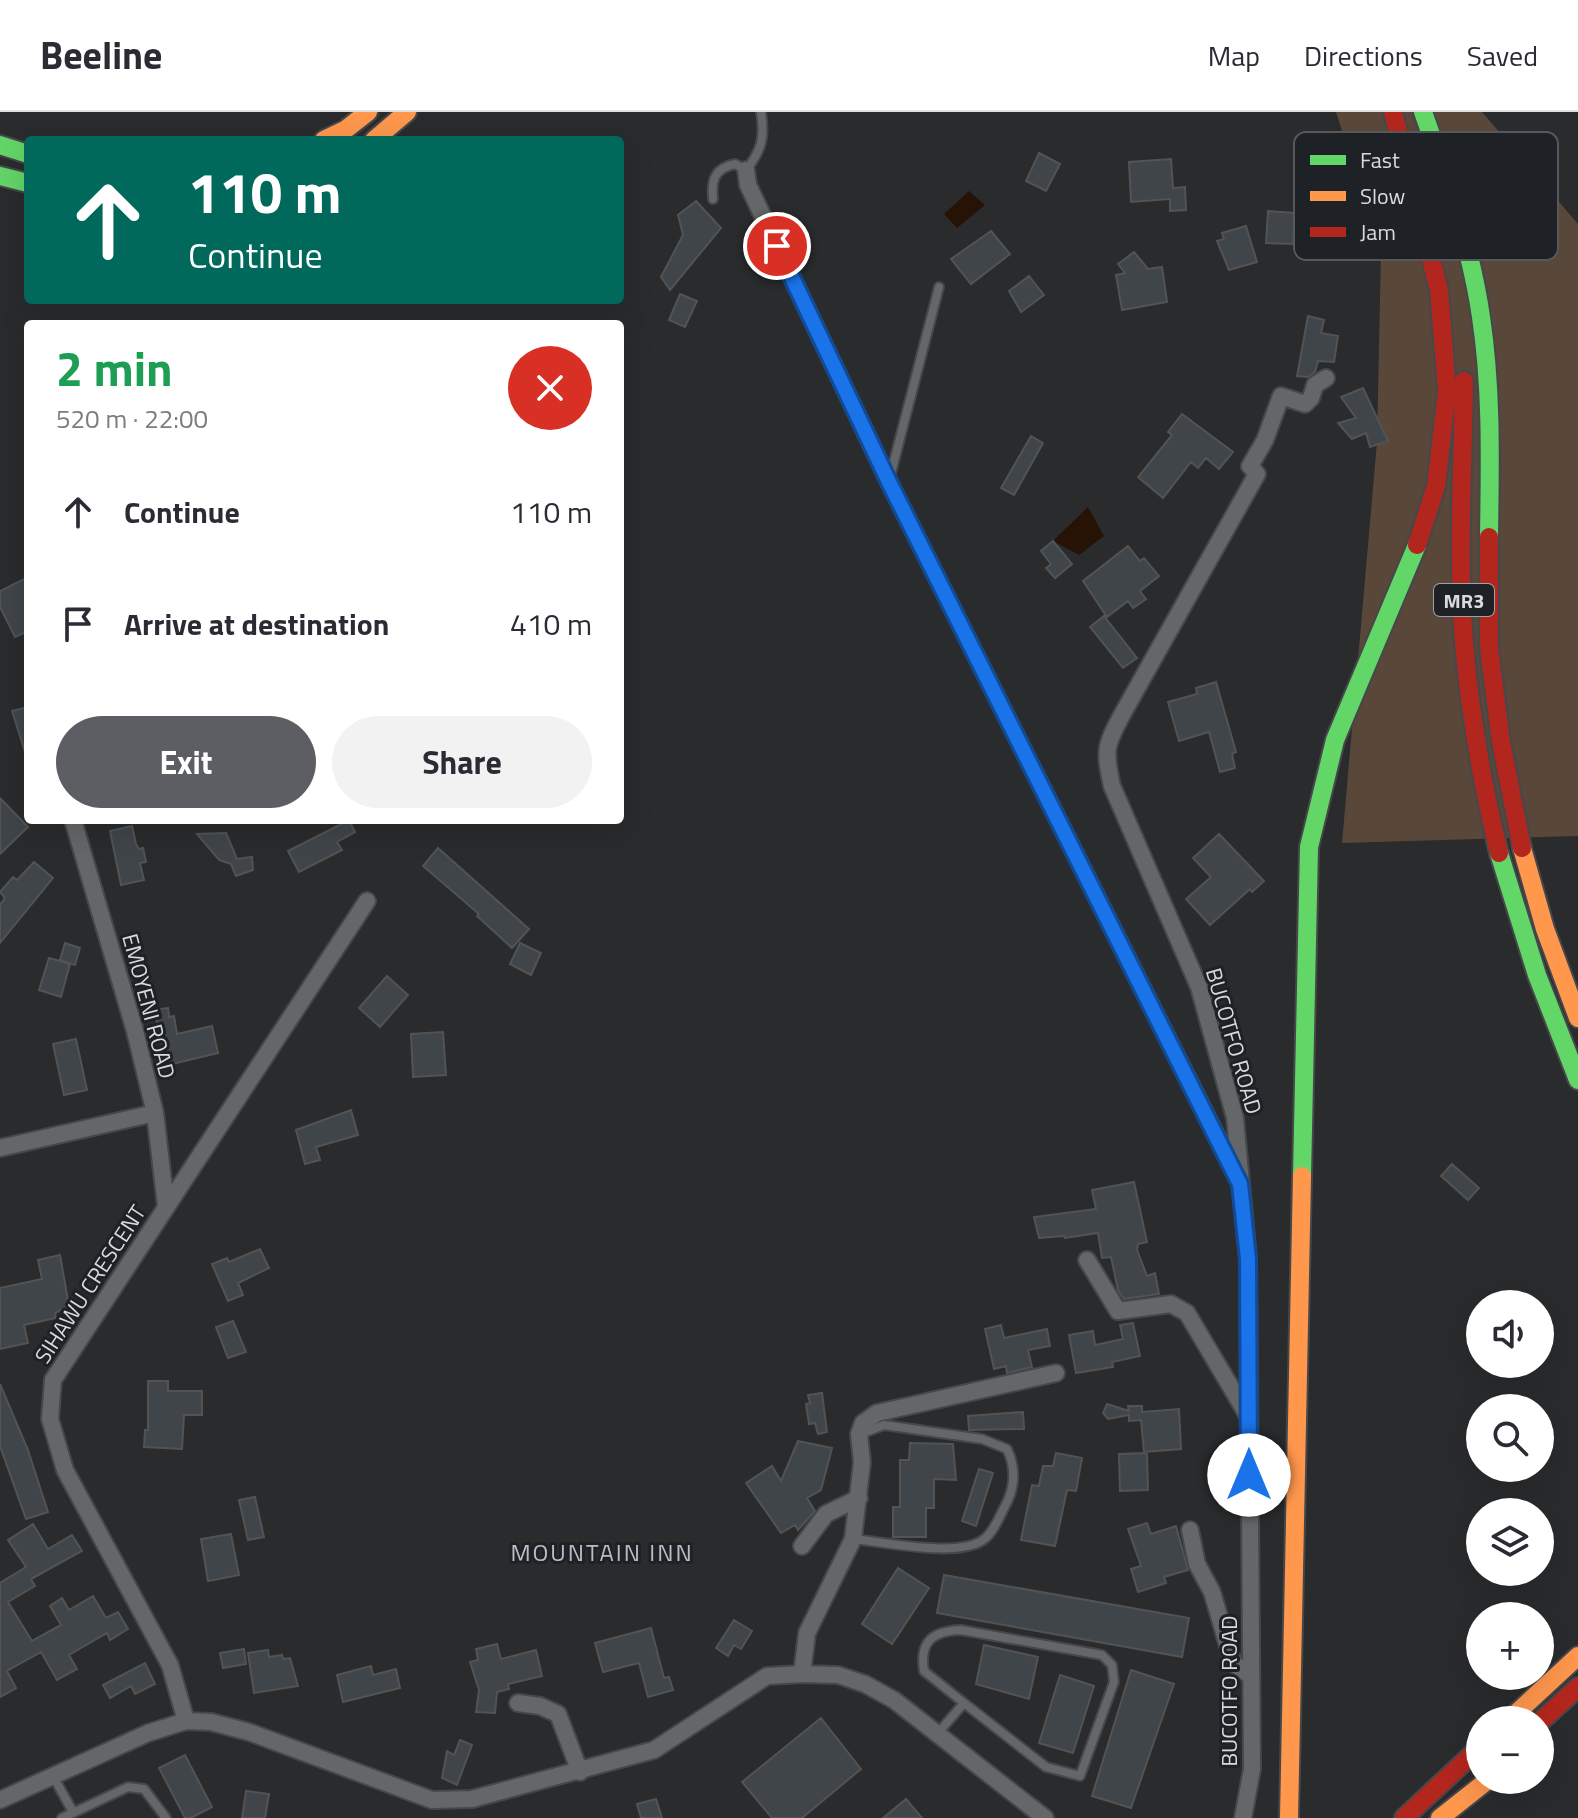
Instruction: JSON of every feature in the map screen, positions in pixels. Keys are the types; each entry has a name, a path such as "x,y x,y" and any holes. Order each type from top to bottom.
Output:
{"highway":[{"path":"332,136 368,112"},
{"path":"379,136 407,112"},
{"path":"1395,112 1400,132"},
{"name":"MR3","path":"1395,112 1403,132"},
{"name":"MR3","path":"1423,112 1430,132"},
{"path":"0,145 24,153"},
{"path":"0,176 24,182"},
{"path":"1289,1818 1309,847 1335,740 1413,559 1436,486 1447,391 1439,290 1432,260"},
{"name":"MR3","path":"1445,260 1464,380 1464,642 1479,762 1507,882 1542,997 1578,1080"},
{"name":"MR3","path":"1472,260 1485,346 1490,468 1489,646 1502,747 1527,863 1556,967 1578,1018"},
{"path":"1524,1706 1578,1656"},
{"path":"1554,1709 1578,1687"},
{"path":"1554,1729 1578,1710"},
{"path":"1404,1818 1466,1760"},
{"path":"1438,1818 1466,1791"},
{"path":"1438,1818 1470,1794"}],"street":[{"path":"746,170 748,185 889,482 1240,1184"},
{"name":"BUCOTFO ROAD","path":"1243,1818 1252,1769 1248,1259 1235,1118 1199,987 1112,786 1105,755 1109,737 1257,474 1250,466 1265,440 1281,396 1305,404 1311,398 1315,385 1326,378"},
{"name":"EMOYENI ROAD","path":"74,824 135,1031 155,1113 166,1206"},
{"name":"SIHAWU CRESCENT","path":"186,1721 170,1665 65,1470 50,1419 53,1380 367,901"},
{"path":"0,1148 155,1113"},
{"path":"1087,1260 1118,1311 1171,1304 1187,1313 1249,1418"},
{"path":"802,1674 807,1633 853,1539 862,1462 859,1434 863,1423 877,1413 1056,1373"},
{"path":"802,1546 826,1514 859,1498"},
{"path":"1190,1530 1197,1564 1212,1592 1233,1663 1251,1676"},
{"path":"0,1800 148,1733 186,1721 211,1722 249,1732 432,1800 485,1797 654,1750 767,1676 802,1674 838,1675 865,1684 894,1700 1045,1818"},
{"path":"518,1703 540,1706 558,1714 580,1772"}],"lane":[{"path":"713,199 715,175 723,166 735,164 746,170 760,152 765,133 761,112"},
{"path":"889,482 939,287"},
{"path":"853,1539 947,1548 967,1546 984,1539 1012,1494 1014,1467 1007,1449 982,1439 884,1425 859,1434"},
{"path":"961,1630 1102,1655 1112,1665 1114,1682 1080,1776 1046,1767 964,1703 924,1671 922,1659 926,1643 941,1631 961,1630"},
{"path":"938,1733 964,1703"},
{"path":"53,1776 73,1812"},
{"path":"62,1818 128,1787 144,1789 166,1818"}],"shaded area":[{"path":"1336,112 1482,112 1499,132 1342,132"},
{"path":"969,191 985,205 957,228 944,214"},
{"path":"1558,201 1578,224 1578,836 1342,843 1377,442 1381,260 1558,260"},
{"path":"1088,507 1104,536 1079,555 1053,541"}],"building":[{"path":"1039,153 1060,164 1046,191 1026,181"},
{"path":"1171,159 1173,188 1185,187 1186,210 1170,211 1170,199 1131,202 1129,162"},
{"path":"696,201 721,228 670,290 661,277 683,235 678,215"},
{"path":"1268,211 1294,213 1293,244 1266,243"},
{"path":"1246,226 1257,262 1229,270 1217,241 1224,239 1222,233"},
{"path":"991,231 1010,254 971,284 951,259"},
{"path":"1134,252 1148,269 1162,267 1167,302 1122,310 1116,275 1125,273 1118,264"},
{"path":"1029,276 1044,295 1021,312 1009,291"},
{"path":"680,294 697,301 685,327 669,320"},
{"path":"1308,316 1324,320 1321,333 1338,336 1334,362 1318,361 1315,372 1308,377 1297,376"},
{"path":"1363,388 1388,441 1370,447 1366,433 1352,439 1338,423 1356,418 1341,397"},
{"path":"1182,414 1233,452 1219,469 1206,458 1198,468 1191,462 1163,498 1138,477 1172,435 1168,432"},
{"path":"1031,436 1043,443 1014,495 1001,488"},
{"path":"1053,541 1072,564 1055,578 1046,568 1051,564 1041,551"},
{"path":"1128,546 1140,561 1144,558 1159,576 1140,591 1146,599 1133,608 1128,601 1107,617 1083,581"},
{"path":"24,579 24,633 15,637 0,607 0,591"},
{"path":"1104,616 1137,658 1123,668 1090,627"},
{"path":"1216,682 1236,752 1232,754 1235,768 1220,772 1209,732 1179,741 1168,702 1197,694 1196,688"},
{"path":"24,708 24,749 12,711"},
{"path":"0,798 28,827 0,854"},
{"path":"341,824 351,824 355,832 337,842 342,850 299,872 288,851"},
{"path":"132,826 136,844 139,849 143,848 146,862 140,863 144,880 121,885 110,831"},
{"path":"226,833 237,859 252,857 253,870 236,876 231,864 219,860 197,834"},
{"path":"1219,834 1264,881 1252,892 1250,889 1210,925 1186,899 1211,877 1193,858"},
{"path":"438,848 529,929 512,948 477,916 479,914 423,866"},
{"path":"34,862 53,878 0,943 0,905 5,898 0,892 13,877 17,880"},
{"path":"65,943 80,948 75,965 60,960"},
{"path":"520,943 541,953 531,975 510,964"},
{"path":"49,958 70,964 61,997 39,990"},
{"path":"387,976 408,995 380,1027 359,1008"},
{"path":"168,1008 169,1017 174,1016 177,1034 212,1026 218,1053 168,1065 154,1010"},
{"path":"443,1032 446,1075 413,1077 411,1034"},
{"path":"76,1039 87,1090 64,1095 53,1044"},
{"path":"351,1110 358,1135 316,1147 320,1160 305,1164 296,1130"},
{"path":"1452,1164 1479,1188 1468,1200 1441,1176"},
{"path":"1134,1182 1147,1242 1138,1244 1137,1250 1147,1276 1155,1273 1159,1294 1124,1299 1118,1290 1111,1257 1102,1258 1098,1233 1039,1238 1034,1217 1096,1209 1092,1190"},
{"path":"260,1249 269,1268 238,1283 243,1295 228,1301 212,1264 227,1258 229,1262"},
{"path":"60,1255 69,1306 55,1313 56,1318 24,1325 28,1343 0,1349 0,1288 42,1279 38,1260"},
{"path":"233,1321 246,1352 228,1358 216,1327"},
{"path":"1133,1323 1140,1356 1112,1362 1113,1367 1076,1373 1069,1335 1093,1331 1095,1345 1123,1339 1120,1325"},
{"path":"1001,1325 1004,1338 1047,1329 1050,1346 1028,1350 1032,1367 1007,1373 1006,1366 994,1369 985,1329"},
{"path":"148,1381 168,1381 168,1391 202,1391 202,1415 184,1415 182,1449 144,1447 145,1430 148,1430"},
{"path":"0,1384 28,1450 48,1512 26,1519 0,1446"},
{"path":"822,1393 827,1432 818,1434 815,1423 809,1424 806,1404 810,1403 808,1395"},
{"path":"1107,1404 1129,1411 1128,1406 1142,1406 1142,1412 1179,1409 1181,1449 1144,1452 1141,1420 1129,1421 1129,1415 1108,1419 1103,1413"},
{"path":"1023,1412 1024,1429 969,1430 968,1416"},
{"path":"798,1441 832,1448 821,1490 807,1498 815,1511 798,1530 795,1525 781,1533 746,1483 772,1466 781,1481"},
{"path":"910,1443 953,1444 956,1480 934,1479 934,1508 926,1508 926,1537 893,1537 893,1507 900,1507 900,1460 909,1460"},
{"path":"1056,1453 1082,1458 1076,1491 1067,1490 1055,1546 1021,1540 1032,1485 1039,1486 1043,1466 1053,1466"},
{"path":"1147,1453 1148,1490 1120,1491 1119,1454"},
{"path":"979,1469 993,1473 976,1526 962,1521"},
{"path":"255,1497 264,1537 248,1540 239,1500"},
{"path":"1147,1523 1151,1534 1176,1526 1188,1570 1164,1577 1166,1583 1138,1592 1131,1569 1141,1566 1128,1529"},
{"path":"33,1524 48,1549 72,1535 82,1551 31,1579 35,1586 8,1602 32,1641 61,1625 50,1606 62,1598 69,1610 93,1596 106,1618 118,1612 128,1629 110,1640 107,1633 69,1655 77,1669 57,1680 41,1652 7,1671 16,1688 0,1697 0,1583 26,1567 8,1540"},
{"path":"231,1534 239,1575 208,1581 201,1539"},
{"path":"898,1568 929,1588 892,1644 862,1624"},
{"path":"944,1575 1189,1618 1182,1657 937,1613"},
{"path":"734,1620 752,1631 741,1649 734,1645 728,1656 716,1648"},
{"path":"651,1628 664,1678 669,1677 673,1690 648,1697 639,1663 603,1672 595,1643"},
{"path":"497,1644 501,1659 536,1650 542,1676 508,1684 509,1689 497,1692 495,1713 476,1712 479,1690 470,1662 478,1660 476,1649"},
{"path":"984,1645 1038,1657 1029,1699 976,1684"},
{"path":"244,1649 246,1664 223,1668 220,1653"},
{"path":"268,1650 269,1657 282,1655 283,1659 290,1658 298,1686 254,1693 248,1653"},
{"path":"145,1663 155,1684 135,1694 131,1686 110,1698 103,1685"},
{"path":"371,1666 373,1675 396,1669 400,1688 343,1702 337,1675"},
{"path":"1131,1670 1174,1684 1131,1808 1092,1796"},
{"path":"1060,1675 1094,1686 1073,1753 1039,1743"},
{"path":"821,1718 861,1769 802,1818 772,1818 742,1782"},
{"path":"460,1740 472,1745 457,1785 442,1778 447,1751 454,1755"},
{"path":"185,1755 212,1807 191,1818 185,1818 159,1768"},
{"path":"246,1791 269,1794 265,1818 242,1818"},
{"path":"656,1799 662,1818 641,1818 637,1804"},
{"path":"906,1799 922,1818 883,1818"}],"traffic: fast":[{"path":"1423,112 1430,132"},
{"path":"0,145 24,153"},
{"path":"0,176 24,182"},
{"path":"1470,260 1485,344 1489,399 1489,537"},
{"path":"1302,1176 1309,847 1335,740 1417,545"},
{"path":"1499,853 1537,975 1578,1080"}],"traffic: slow":[{"path":"332,136 368,112"},
{"path":"379,136 407,112"},
{"path":"1522,848 1545,929 1578,1018"},
{"path":"1289,1818 1302,1176"},
{"path":"1524,1706 1578,1656"},
{"path":"1440,1818 1470,1794"}],"traffic: jam":[{"path":"1393,112 1398,132"},
{"path":"1417,545 1436,486 1447,391 1439,290 1431,260"},
{"path":"1464,381 1461,545 1464,643 1477,748 1499,853"},
{"path":"1489,537 1489,648 1501,742 1522,848"},
{"path":"1554,1709 1578,1687"},
{"path":"1404,1818 1466,1760"}],"district":[{"name":"MOUNTAIN INN","path":"602,1552"}],"route":[{"path":"777,246 889,482 1240,1184 1248,1259 1249,1475"}]}
